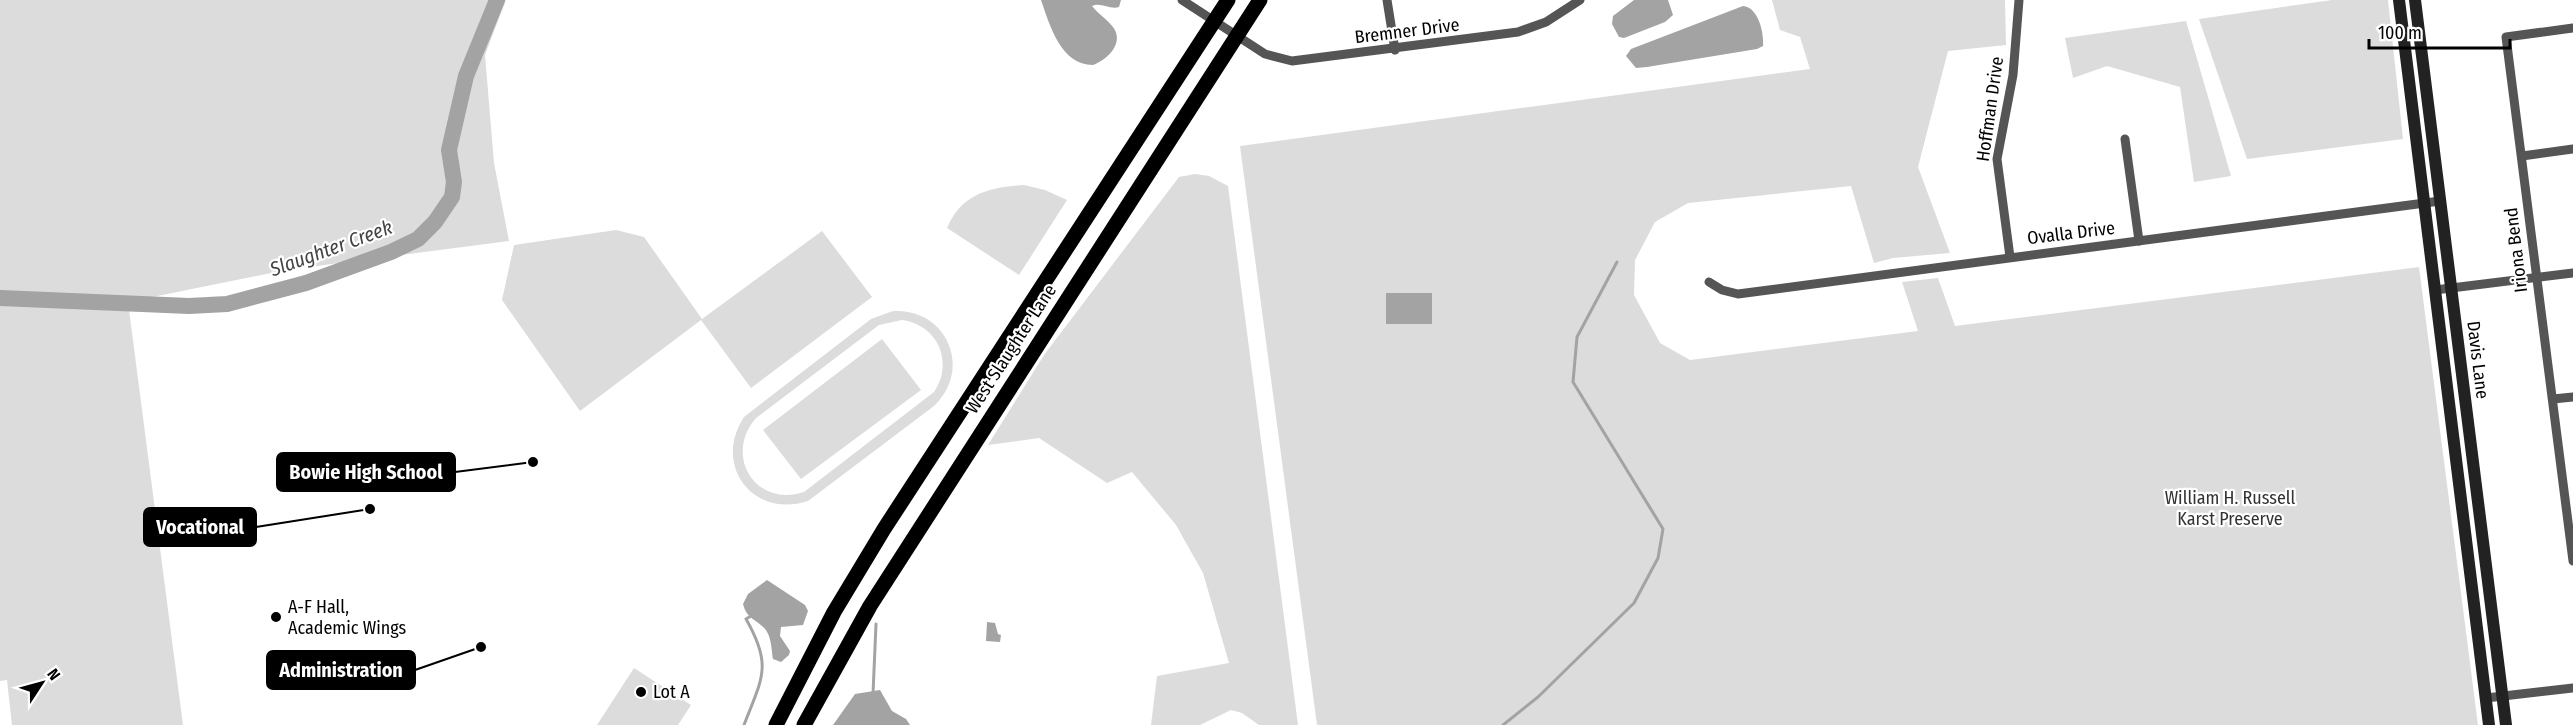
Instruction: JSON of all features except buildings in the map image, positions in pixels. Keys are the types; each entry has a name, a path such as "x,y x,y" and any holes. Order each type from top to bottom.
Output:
{"main road":[{"name":"West Slaughter Lane","path":"776,725 847,592 884,529 1228,0"},
{"name":"West Slaughter Lane","path":"804,725 870,606 1260,0"},
{"name":"Davis Lane","path":"2399,0 2489,725"},
{"name":"Davis Lane","path":"2415,0 2506,725"},
{"path":"847,592 870,606"}],"street":[{"name":"Bremner Drive","path":"1182,0 1265,54 1292,61 1395,50 1518,32 1546,22 1580,0"},
{"path":"1387,0 1395,50"},
{"name":"Hoffman Drive","path":"2010,257 1997,159 2013,75 2019,0"},
{"name":"Iriona Bend","path":"2573,28 2506,37 2573,561"},
{"path":"2125,139 2139,241"},
{"path":"2522,156 2573,149"},
{"name":"Ovalla Drive","path":"1708,282 1722,290 1738,294 2440,201"},
{"path":"2435,290 2573,273"},
{"path":"2553,399 2573,397"},
{"path":"2486,698 2573,688"}],"green space":[{"path":"0,0 506,0 485,55 494,163 509,241 286,270 128,302 183,725 12,725 7,680 0,681"},
{"name":"William H. Russell Karst Preserve","path":"1772,0 2005,0 2006,45 1948,51 1918,167 1950,253 1893,258 1874,263 1851,186 1688,203 1655,222 1635,260 1634,295 1660,343 1690,360 1918,331 1902,282 1938,278 1955,326 2419,267 2478,725 1317,725 1240,146 1810,69 1800,37 1780,30"},
{"path":"2332,0 2388,0 2403,139 2247,159 2199,19"},
{"path":"2186,21 2231,176 2194,182 2180,87 2107,66 2073,78 2065,38"},
{"path":"1195,174 1209,176 1228,186 1298,725 1259,725 1242,713 1231,710 1200,725 1151,725 1157,676 1229,663 1203,573 1176,525 1132,472 1107,483 1039,438 988,445 1044,355 1179,177"},
{"path":"1024,185 1045,190 1067,200 1019,275 947,228 960,207 978,194 999,188"},
{"path":"616,230 644,237 702,319 822,231 872,297 751,388 701,320 580,411 502,300 514,245"},
{"path":"893,311 912,313 928,319 940,330 948,344 952,359 952,375 946,391 934,406 808,501 788,505 771,502 756,495 744,484 736,470 733,453 735,435 744,417 871,319","holes":["902,320 915,323 933,337 942,357 940,380 934,392 804,492 787,495 772,493 759,486 750,475 744,462 743,448 747,433 756,418 879,325"]},
{"path":"882,339 921,390 801,479 763,430"},
{"name":"Lot A","path":"634,668 691,705 678,725 597,725"}],"shaded area":[{"path":"1041,0 1121,0 1119,7 1092,6 1111,24 1116,33 1116,45 1113,50 1093,65 1073,58 1058,42"},
{"path":"1634,0 1668,0 1673,15 1665,22 1624,38 1619,37 1612,24 1613,16"},
{"path":"1743,6 1753,11 1761,27 1763,46 1757,49 1636,68 1626,56 1631,49"},
{"path":"1386,293 1432,293 1432,324 1386,324"},
{"path":"767,580 805,605 808,611 803,625 781,627 780,636 790,651 781,662 773,659 768,633 748,615 743,604 748,594"},
{"path":"987,622 995,623 998,634 1001,635 1000,642 986,641"},
{"path":"880,690 892,711 906,719 910,725 833,725 855,694"}],"waterway":[{"name":"Slaughter Creek","path":"0,298 189,306 227,304 306,283 391,252 418,239 435,222 452,197 454,182 449,150 466,76 497,0"},
{"path":"1503,725 1538,697 1634,603 1658,558 1663,529 1573,382 1577,337 1617,262"},
{"path":"744,725 762,672 760,649 746,619 751,616"},
{"path":"873,694 876,624"}],"place":[{"name":"Bowie High School","path":"533,462"},
{"name":"Vocational","path":"370,509"},
{"name":"A-F Hall, Academic Wings","path":"276,617"},
{"name":"Administration","path":"481,647"},
{"name":"Lot A","path":"641,692"}]}
